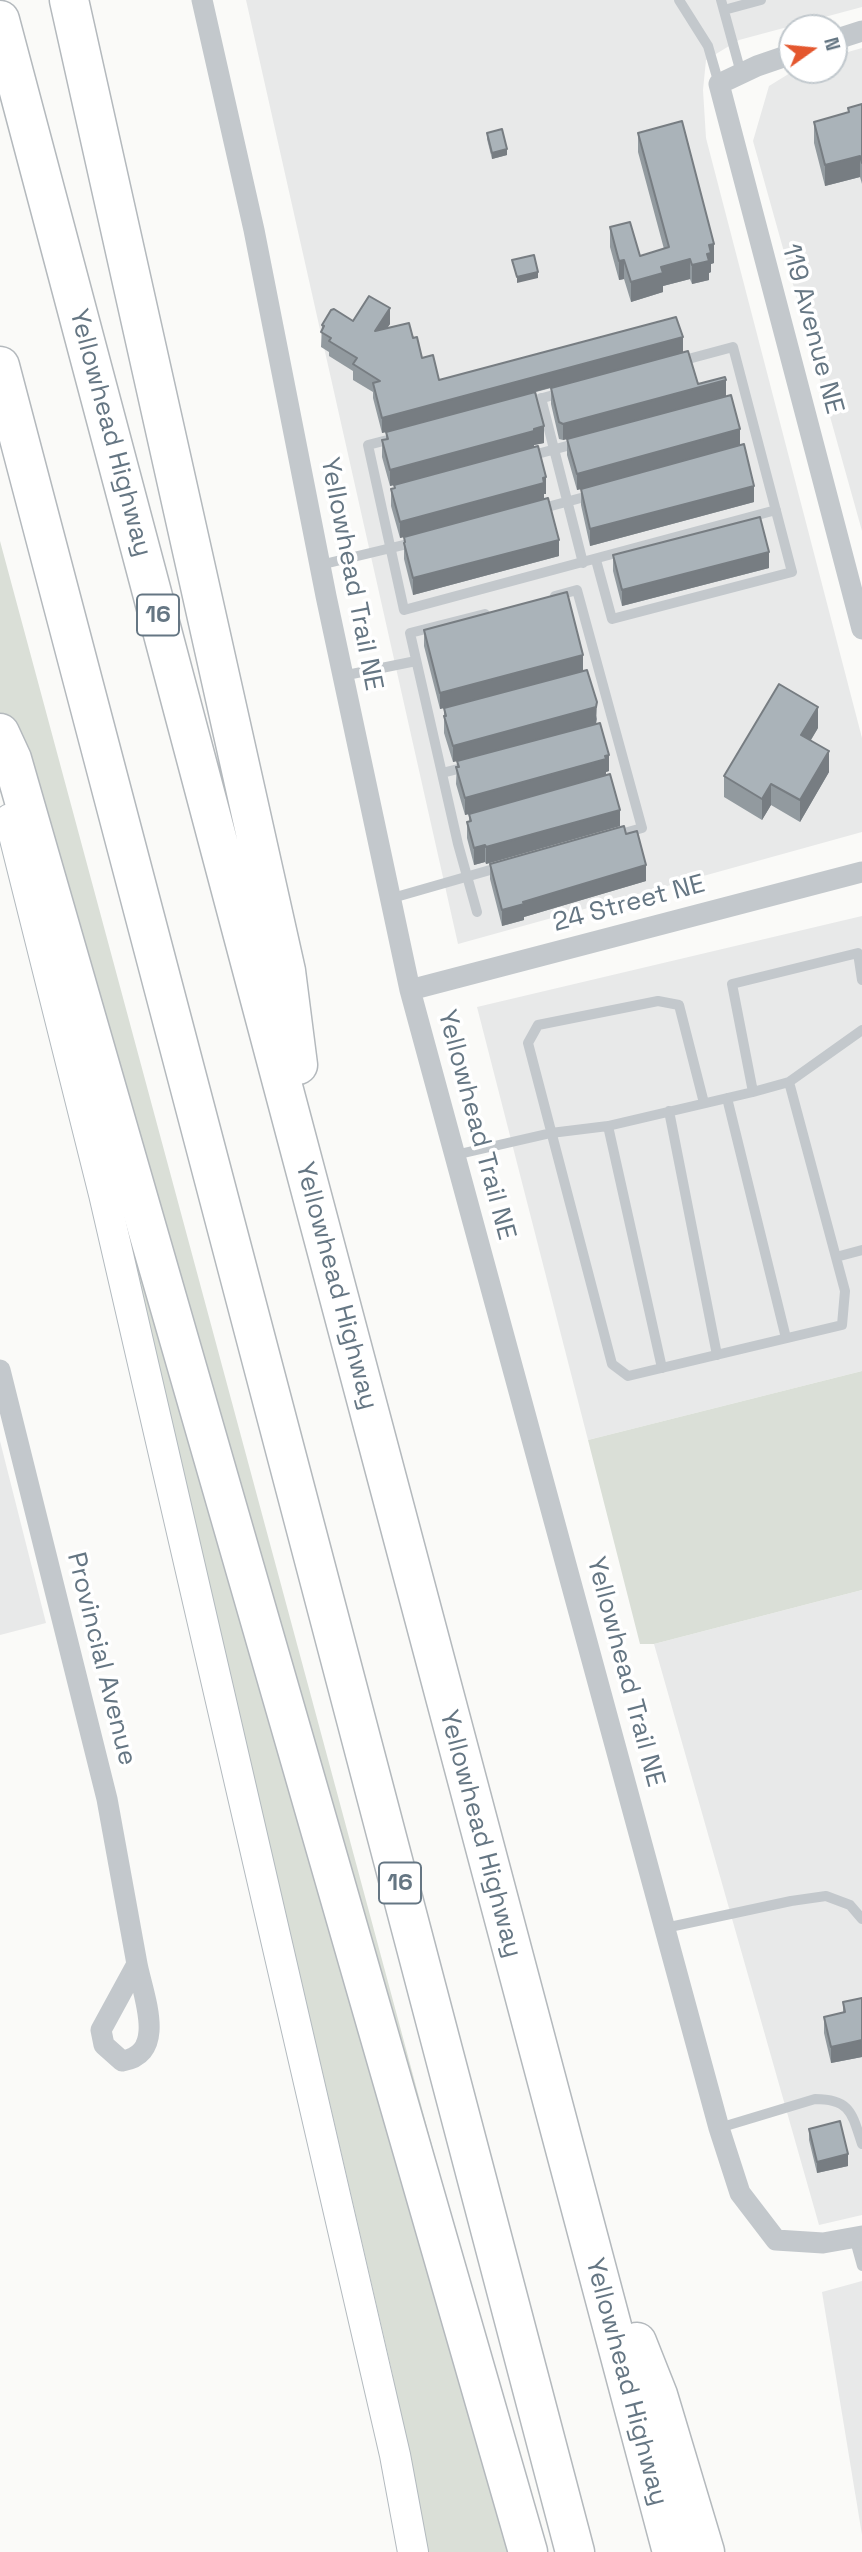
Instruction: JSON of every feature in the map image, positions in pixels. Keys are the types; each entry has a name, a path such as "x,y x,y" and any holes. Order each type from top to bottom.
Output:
{"highway":[{"path":"69,0 286,971 316,1210"},
{"name":"Yellowhead Highway","path":"0,20 672,2552"},
{"name":"16","path":"0,366 575,2552"},
{"path":"0,733 12,758 528,2552"},
{"path":"569,2167 658,2395 705,2552"}],"main road":[{"path":"0,781 110,1220 389,2428 413,2552"}],"street":[{"name":"Yellowhead Trail NE","path":"202,0 254,230 342,676 410,990 719,2128 740,2193 776,2240 823,2243 858,2236"},
{"path":"719,84 778,59"},
{"name":"119 Avenue NE","path":"719,84 862,629"},
{"name":"24 Street NE","path":"410,990 862,872"},
{"name":"Provincial Avenue","path":"0,1370 107,1799 137,1964"}],"lane":[{"path":"679,0 708,46 719,84"},
{"path":"741,73 723,5 761,0"},
{"path":"596,560 612,619 792,572 733,346 669,364"},
{"path":"514,405 580,388"},
{"path":"541,398 583,563"},
{"path":"734,402 747,399"},
{"path":"408,434 368,445 454,826 477,912"},
{"path":"514,460 593,439"},
{"path":"747,452 760,448"},
{"path":"529,512 606,491"},
{"path":"379,497 393,493"},
{"path":"404,610 776,510"},
{"path":"320,565 429,538"},
{"path":"538,600 577,590 615,727 642,828 602,839"},
{"path":"410,633 500,610"},
{"path":"342,676 416,661"},
{"path":"587,678 600,675"},
{"path":"430,720 443,717"},
{"path":"601,731 615,727"},
{"path":"442,773 482,762"},
{"path":"615,781 628,777"},
{"path":"454,826 467,822"},
{"path":"389,899 521,861"},
{"path":"753,1092 732,984 858,953 862,980"},
{"path":"704,1103 680,1005 658,1001 538,1025 528,1044 612,1364 628,1377 842,1325 845,1291 789,1082"},
{"path":"455,1155 551,1133 608,1126 789,1082 862,1030"},
{"path":"727,1098 786,1338"},
{"path":"669,1111 717,1355"},
{"path":"608,1126 662,1368"},
{"path":"836,1257 862,1250"},
{"path":"665,1928 791,1900 826,1896 850,1905 862,1919"},
{"path":"719,2128 815,2099 828,2099 849,2108 862,2144"},
{"path":"858,2236 862,2266"}],"shaded area":[{"path":"246,0 862,0 862,7 836,14 778,14 778,30 739,40 706,60 703,90 706,138 862,738 862,832 458,944"},
{"path":"862,48 862,531 753,141 769,86 778,80 778,84 848,84 848,52"},
{"path":"0,541 472,2294 38,820 0,714"},
{"path":"862,916 862,1371 588,1440 477,1007"},
{"path":"117,1185 509,2552 424,2552 392,2372"},
{"path":"862,1371 862,1590 654,1644 640,1644 588,1440"},
{"path":"0,1441 46,1623 0,1635"},
{"path":"862,1590 862,2215 819,2225 654,1644"},
{"path":"862,2281 862,2535 822,2292"}],"building":[{"path":"862,104 862,163 860,156 825,165 814,122 849,112 848,108"},
{"path":"682,121 714,244 709,245 709,261 692,265 690,259 661,267 663,273 631,282 624,260 619,261 610,227 630,222 640,256 669,247 638,133"},
{"path":"502,129 507,149 492,153 487,133"},
{"path":"534,255 538,272 517,277 512,260"},
{"path":"369,296 390,308 375,331 409,323 413,338 417,337 422,358 433,355 439,380 676,317 683,337 382,418 373,383 380,381 353,364 357,358 329,341 331,338 321,332 331,310 334,309 353,321"},
{"path":"688,351 698,384 725,377 726,380 563,424 559,422 551,388"},
{"path":"535,392 544,426 390,470 382,440 388,439 386,432"},
{"path":"731,395 740,429 577,474 567,439"},
{"path":"744,444 754,486 590,529 581,489"},
{"path":"538,446 546,477 543,478 544,483 400,522 391,489 395,488 394,485"},
{"path":"548,498 559,540 413,578 404,537"},
{"path":"760,517 769,552 622,590 613,555"},
{"path":"567,592 583,655 440,693 424,630"},
{"path":"587,670 597,702 596,707 453,746 444,708"},
{"path":"779,684 818,707 801,735 829,751 800,800 771,784 762,799 724,776"},
{"path":"600,723 609,755 605,756 606,759 465,798 456,767 459,767 457,761"},
{"path":"610,774 620,810 474,848 467,822 471,821 469,814"},
{"path":"624,826 626,834 637,831 646,865 502,910 490,864"},
{"path":"862,1998 862,2040 831,2047 824,2017 845,2012 843,2002"},
{"path":"840,2121 848,2154 817,2162 809,2129"}]}
